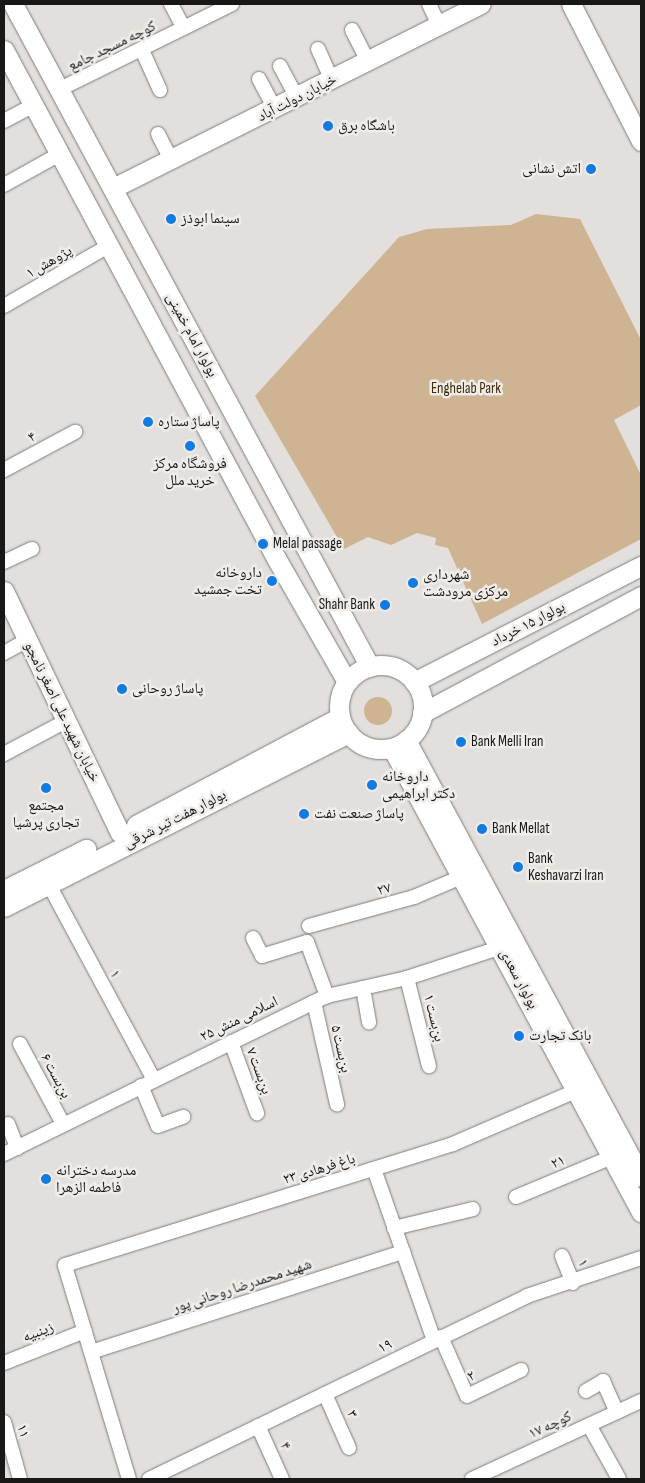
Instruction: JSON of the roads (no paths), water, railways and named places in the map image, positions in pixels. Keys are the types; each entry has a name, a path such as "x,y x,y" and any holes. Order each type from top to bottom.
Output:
{"main road":[{"name":"بولوار امام خمینی","path":"13,4 370,667"},
{"name":"خیابان دولت آباد","path":"113,188 172,162 480,4"},
{"path":"571,4 641,141"},
{"name":"بولوار امام خمینی","path":"4,50 276,558 347,682"},
{"name":"بولوار ۱۵ خرداد","path":"414,682 641,566"},
{"name":"خیابان شهید علی اصغر نامجو","path":"4,591 120,833"},
{"name":"بولوار ۱۵ خرداد","path":"422,713 641,596"},
{"path":"370,667 395,667 414,682 422,713 399,744 376,749 344,725 341,693 347,682 370,667"},
{"name":"بولوار هفت تیر شرقی","path":"4,890 344,725"},
{"name":"بولوار هفت تیر شرقی","path":"4,907 344,725"},
{"name":"بولوار سعدی","path":"399,744 464,876 578,1090 630,1166"},
{"name":"بولوار سعدی","path":"399,744 630,1166 641,1212"}],"street":[{"path":"171,4 184,28"},
{"name":"کوچه مسجد جامع","path":"60,89 232,4"},
{"path":"429,4 439,25"},
{"path":"352,30 368,61"},
{"path":"318,49 332,80"},
{"path":"142,50 160,90"},
{"path":"280,66 297,98"},
{"path":"259,79 275,109"},
{"path":"4,121 34,105"},
{"path":"158,134 172,162"},
{"path":"4,184 60,154"},
{"name":"پژوهش ۱","path":"4,306 110,245"},
{"name":"۴","path":"4,470 75,432"},
{"path":"4,562 32,549"},
{"path":"4,653 27,640"},
{"path":"4,754 66,721"},
{"name":"۲۷","path":"309,926 414,897 464,876"},
{"name":"۱","path":"48,883 154,1080"},
{"path":"253,938 262,956 307,942 327,996"},
{"name":"اسلامی منش ۲۵","path":"10,1151 327,996 407,978 502,948"},
{"name":"بن‌بست ۱","path":"407,978 429,1066"},
{"path":"363,988 369,1022"},
{"name":"بن‌بست ۵","path":"314,1002 337,1104"},
{"name":"بن‌بست ۷","path":"231,1042 257,1112"},
{"name":"بن‌بست ۶","path":"20,1044 63,1124"},
{"path":"141,1086 158,1126 183,1116"},
{"name":"باغ فرهادی ۲۳","path":"85,1332 65,1265 453,1144 578,1090"},
{"path":"8,1124 10,1151"},
{"name":"۲۱","path":"516,1197 630,1166"},
{"path":"374,1169 394,1228 437,1339"},
{"path":"394,1228 473,1209"},
{"name":"شهید محمدرضا روحانی پور","path":"91,1352 403,1252"},
{"name":"۱","path":"562,1256 573,1283"},
{"name":"۱۹","path":"149,1479 527,1296 573,1283 641,1258"},
{"path":"85,1332 129,1479"},
{"name":"زینبیه","path":"4,1363 85,1332"},
{"name":"۲","path":"437,1339 468,1396 521,1370"},
{"path":"586,1391 603,1381 617,1412"},
{"name":"۳","path":"325,1394 349,1448"},
{"name":"کوچه ۱۷","path":"472,1479 641,1401"},
{"name":"۱۱","path":"4,1422 8,1451 20,1479"},
{"path":"589,1425 619,1479"},
{"name":"۴","path":"258,1426 282,1479"}],"place":[{"name":"باشگاه برق","path":"328,126"},
{"name":"اتش نشانی","path":"591,169"},
{"name":"سینما ابوذز","path":"171,219"},
{"name":"پاساژ ستاره","path":"148,422"},
{"name":"فروشگاه مرکز خرید ملل","path":"190,446"},
{"name":"Melal passage","path":"263,544"},
{"name":"داروخانه تخت جمشيد","path":"272,581"},
{"name":"شهرداری مرکزی مرودشت","path":"413,583"},
{"name":"Shahr Bank","path":"385,605"},
{"name":"پاساژ روحانی","path":"122,689"},
{"name":"Bank Melli Iran","path":"461,742"},
{"name":"داروخانه دکتر ابراهیمی","path":"372,785"},
{"name":"مجتمع تجاری پرشیا","path":"46,788"},
{"name":"پاساژ صنعت نفت","path":"304,814"},
{"name":"Bank Mellat","path":"482,829"},
{"name":"Bank Keshavarzi Iran","path":"518,867"},
{"name":"بانک تجارت","path":"519,1036"},
{"name":"مدرسه دخترانه فاطمه الزهرا","path":"46,1179"}],"park label":[{"name":"Enghelab Park","path":"466,389"}]}
